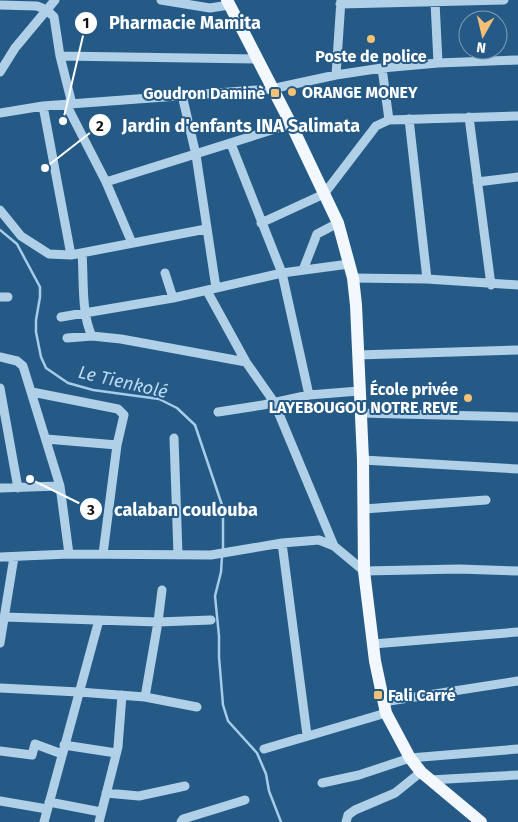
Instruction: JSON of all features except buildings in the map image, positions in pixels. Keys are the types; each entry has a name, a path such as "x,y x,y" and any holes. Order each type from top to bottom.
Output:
{"main road":[{"path":"228,2 271,89 291,124 338,223 353,278 356,306 364,509 364,571 373,644 384,708 410,758 426,776 480,821"}],"street":[{"path":"0,72 14,48 55,0"},
{"path":"161,0 210,8 228,2"},
{"path":"336,75 340,2 504,0"},
{"path":"435,2 438,64"},
{"path":"0,5 32,6 47,10 54,17 69,104 106,182 132,243"},
{"path":"60,56 256,59"},
{"path":"0,113 43,106 271,89 336,75 382,68 518,60"},
{"path":"382,68 389,120"},
{"path":"182,95 196,155 206,229 211,290 246,362 274,402 334,546"},
{"path":"43,106 71,255"},
{"path":"261,223 324,194 376,126 389,120 518,116"},
{"path":"469,117 491,285"},
{"path":"408,119 426,279"},
{"path":"106,182 291,124"},
{"path":"231,144 282,273 309,395"},
{"path":"477,182 518,177"},
{"path":"0,210 20,236 49,254 71,255 206,229"},
{"path":"303,270 316,234 338,223"},
{"path":"82,253 85,314 88,329 92,336"},
{"path":"60,317 173,298 282,273 349,264"},
{"path":"165,273 173,298"},
{"path":"353,278 426,279 491,285 518,285"},
{"path":"67,338 92,336 121,339 246,362"},
{"path":"358,355 518,350"},
{"path":"0,357 17,361 23,366 60,486 69,554"},
{"path":"0,388 18,488"},
{"path":"218,412 309,395 359,391"},
{"path":"32,392 118,409 124,414 117,445 103,554"},
{"path":"360,413 518,417"},
{"path":"174,438 178,554"},
{"path":"46,439 117,445"},
{"path":"362,460 518,469"},
{"path":"0,488 60,486"},
{"path":"364,509 486,500"},
{"path":"0,557 69,554 211,555 282,543 319,540 334,546 364,571 459,569 518,571"},
{"path":"282,543 307,735"},
{"path":"0,643 14,557"},
{"path":"145,697 162,590"},
{"path":"4,617 158,622 211,620"},
{"path":"44,822 99,620"},
{"path":"373,644 518,632"},
{"path":"264,749 384,708 518,681"},
{"path":"0,688 145,697 198,707"},
{"path":"99,822 116,753 122,695"},
{"path":"0,751 32,755 35,744 63,749 116,753"},
{"path":"322,783 359,775 410,758 518,749"},
{"path":"346,822 348,815 355,810 395,793 426,776 518,775"},
{"path":"106,793 139,796 185,786"},
{"path":"181,822 183,819 245,800"},
{"path":"0,801 101,812"}],"waterway":[{"name":"Le Tienkolé","path":"0,230 17,244 40,287 36,332 41,357 46,368 68,383 93,390 159,399 177,408 195,425 223,508 223,551"},
{"name":"Le Tienkolé","path":"222,556 221,572 215,596 223,705 228,721 257,753 266,774 269,791 281,822"}],"place":[{"name":"Poste de police","path":"371,39"},
{"name":"ORANGE MONEY","path":"292,92"},
{"name":"Goudron Daminè","path":"275,93"},
{"name":"Pharmacie Mamita","path":"63,121"},
{"name":"Jardin d'enfants INA Salimata","path":"45,168"},
{"name":"École privée LAYEBOUGOU NOTRE REVE","path":"468,398"},
{"name":"calaban coulouba","path":"30,479"},
{"name":"Fali Carré","path":"378,695"}]}
